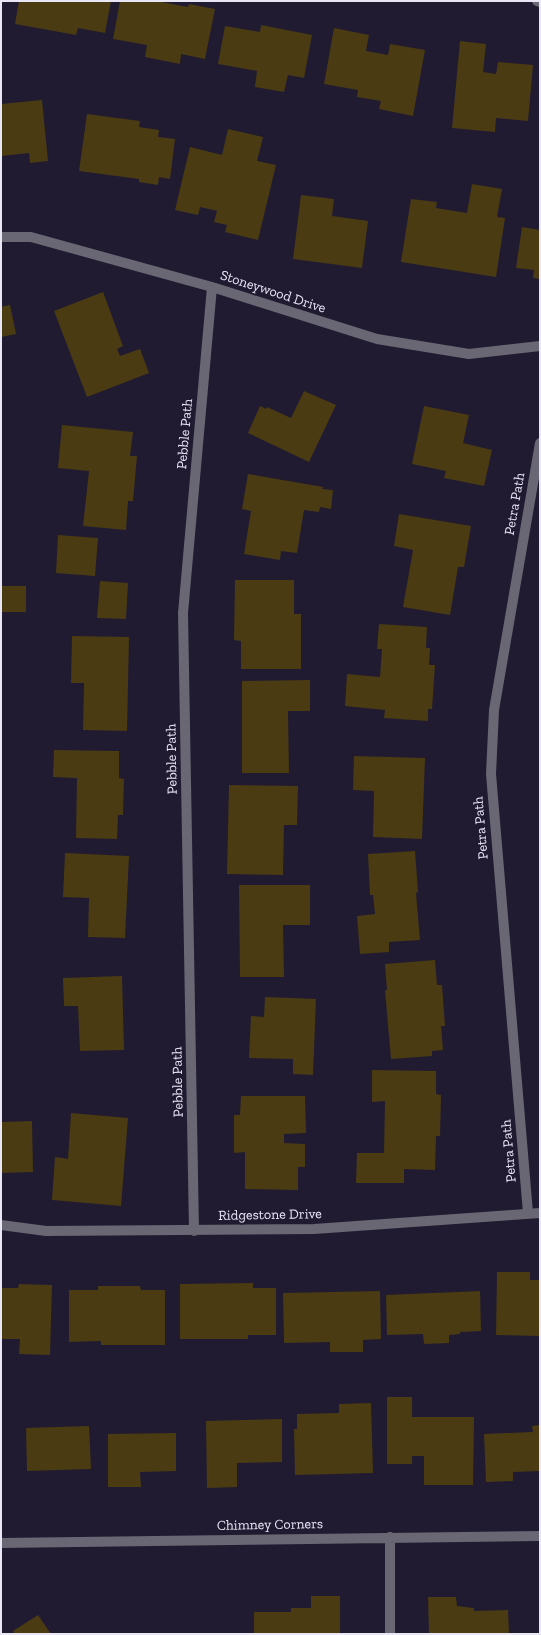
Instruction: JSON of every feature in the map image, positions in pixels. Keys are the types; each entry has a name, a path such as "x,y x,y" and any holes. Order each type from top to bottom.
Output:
{"street":[{"name":"Stoneywood Drive","path":"1,237 31,237 212,287 376,339 469,354 540,346"},
{"name":"Pebble Path","path":"194,1230 184,613 212,287"},
{"name":"Petra Path","path":"528,1213 491,774 494,710 540,443"},
{"name":"Ridgestone Drive","path":"1,1225 46,1231 314,1229 540,1213"},
{"name":"Chimney Corners","path":"1,1543 540,1536"},
{"path":"390,1537 390,1634"}],"building":[{"path":"19,1 111,1 105,33 78,28 76,35 15,24"},
{"path":"120,1 156,1 188,7 189,4 215,9 205,59 181,54 180,64 145,57 147,45 113,39"},
{"path":"261,25 312,35 304,78 288,75 284,92 255,87 257,71 218,64 225,26 260,32"},
{"path":"334,28 369,35 366,51 388,55 390,44 425,50 413,116 379,109 381,101 357,97 358,90 324,84"},
{"path":"460,41 486,44 483,72 496,74 498,62 533,65 528,121 496,118 495,132 452,128"},
{"path":"42,100 48,161 30,163 29,153 1,156 1,104"},
{"path":"87,114 140,121 139,127 159,130 158,137 175,139 170,179 159,177 158,185 139,182 139,179 79,171"},
{"path":"228,129 263,137 257,161 276,165 258,240 225,232 227,225 214,222 217,211 200,207 198,215 175,210 190,147 222,155"},
{"path":"472,184 502,189 497,217 505,218 496,277 401,262 411,199 437,202 436,208 467,213"},
{"path":"301,195 334,199 332,216 368,221 362,268 293,259"},
{"path":"522,227 540,230 540,279 533,278 534,270 516,268"},
{"path":"103,292 123,346 117,349 120,356 140,349 149,373 87,397 54,311"},
{"path":"10,305 16,334 1,337 1,307"},
{"path":"304,391 336,405 309,462 248,433 260,406 266,409 267,407 291,418"},
{"path":"424,406 469,415 463,443 492,450 484,486 444,478 446,471 412,464"},
{"path":"62,425 133,432 130,456 137,456 133,501 128,501 126,530 83,526 89,471 58,468"},
{"path":"248,474 333,490 331,509 320,507 319,512 304,510 297,553 281,551 280,560 244,554 251,511 242,509"},
{"path":"399,514 471,526 464,567 458,567 450,615 403,607 413,550 394,546"},
{"path":"58,535 98,538 95,576 56,573"},
{"path":"235,580 294,580 294,614 301,614 301,669 241,669 241,641 234,640"},
{"path":"100,581 128,583 126,619 97,618"},
{"path":"1,586 26,586 26,612 1,612"},
{"path":"379,624 427,627 426,648 430,648 429,665 435,665 432,709 428,709 428,721 384,718 385,710 345,706 347,674 380,677 382,649 377,649"},
{"path":"72,636 129,637 127,731 83,730 84,683 71,683"},
{"path":"310,680 310,711 288,711 289,773 242,773 242,681"},
{"path":"54,750 119,751 119,778 124,779 123,815 118,815 117,839 76,838 77,778 53,777"},
{"path":"354,756 425,758 422,839 373,837 374,791 353,790"},
{"path":"229,785 298,786 297,825 284,825 283,875 227,874"},
{"path":"415,851 418,892 416,893 420,940 389,942 389,952 360,954 357,916 375,914 373,895 370,895 368,854"},
{"path":"65,853 129,856 125,938 88,937 89,898 63,897"},
{"path":"239,885 310,885 310,925 283,925 284,977 240,977"},
{"path":"435,960 437,985 442,985 445,1026 441,1026 443,1050 432,1051 432,1056 391,1059 385,990 387,990 385,964"},
{"path":"122,976 124,1050 80,1051 78,1006 64,1006 63,978"},
{"path":"265,997 316,999 313,1075 293,1074 293,1059 249,1058 251,1016 264,1017"},
{"path":"372,1070 436,1071 436,1094 441,1095 440,1136 436,1136 435,1170 404,1169 404,1183 356,1183 357,1153 384,1153 385,1101 372,1102"},
{"path":"241,1096 305,1096 306,1133 284,1134 284,1143 305,1144 305,1167 298,1167 298,1190 245,1189 245,1152 234,1153 234,1115 240,1115"},
{"path":"71,1113 128,1118 121,1206 52,1200 55,1157 68,1159"},
{"path":"32,1121 33,1172 1,1173 1,1122"},
{"path":"497,1272 530,1272 530,1280 540,1280 540,1336 496,1335"},
{"path":"253,1283 253,1288 276,1288 276,1335 248,1335 248,1339 180,1339 180,1284"},
{"path":"19,1284 52,1285 50,1355 19,1354 20,1339 1,1339 1,1288 18,1288"},
{"path":"98,1286 140,1286 141,1290 165,1290 165,1345 101,1345 101,1341 69,1342 69,1290 98,1290"},
{"path":"380,1291 381,1339 363,1340 363,1352 330,1352 330,1342 284,1343 283,1293"},
{"path":"480,1291 481,1331 460,1332 460,1334 449,1335 449,1343 424,1344 423,1334 387,1335 386,1295"},
{"path":"387,1397 412,1397 412,1417 474,1417 473,1485 424,1485 424,1456 412,1456 412,1464 387,1464"},
{"path":"371,1403 373,1473 295,1475 294,1429 297,1429 297,1414 339,1413 339,1404"},
{"path":"282,1419 282,1462 237,1463 237,1487 207,1488 206,1421"},
{"path":"540,1425 540,1471 513,1472 513,1481 486,1482 484,1434 533,1432 532,1426"},
{"path":"89,1426 91,1469 27,1471 26,1428"},
{"path":"176,1433 176,1471 140,1472 141,1487 108,1487 108,1434"},
{"path":"311,1596 340,1596 340,1634 254,1634 254,1612 291,1612 291,1608 311,1608"},
{"path":"428,1597 456,1597 457,1606 474,1608 474,1611 508,1610 509,1634 429,1634"},
{"path":"38,1615 51,1634 15,1634 13,1631"}]}
